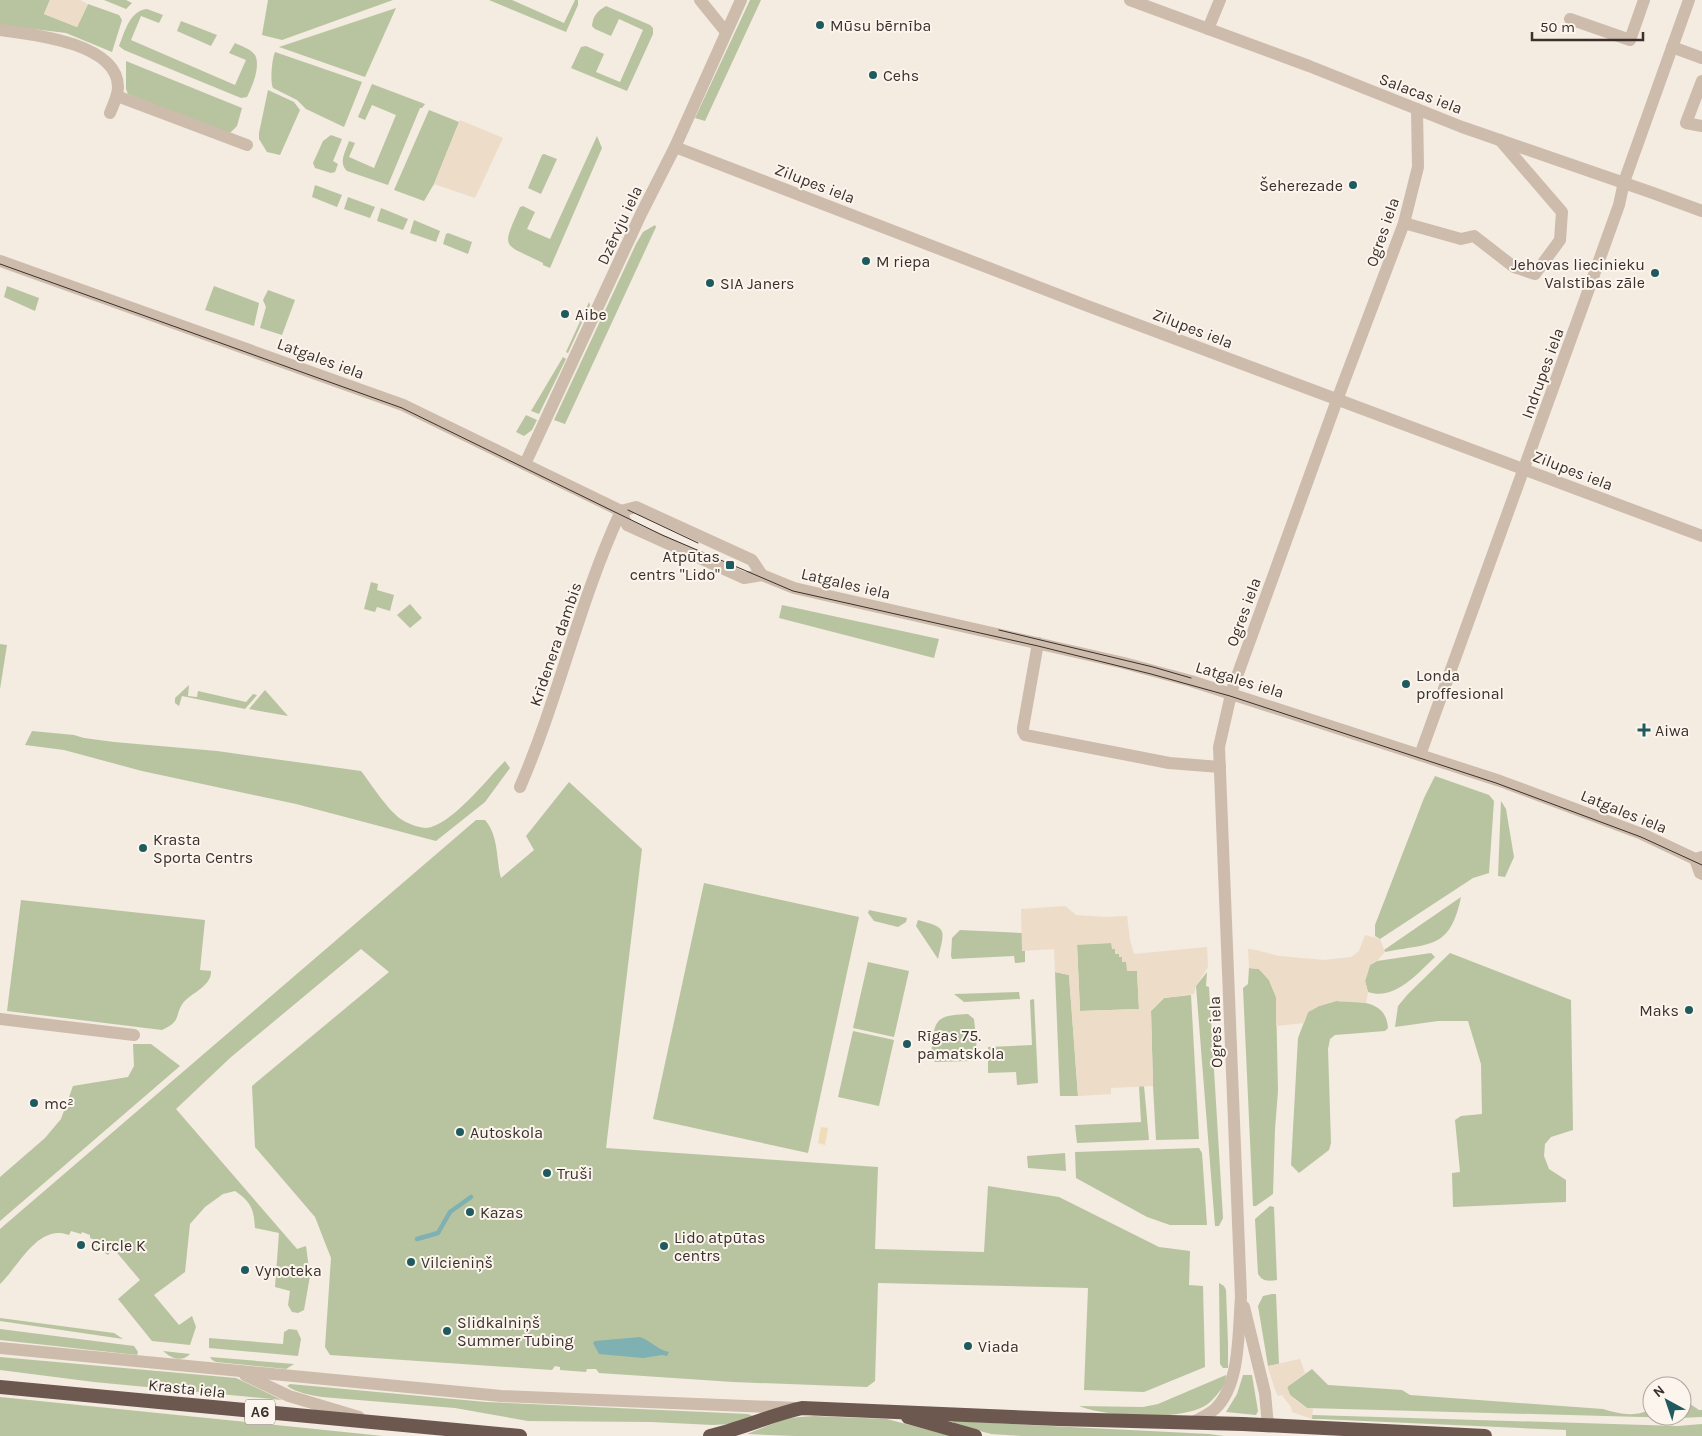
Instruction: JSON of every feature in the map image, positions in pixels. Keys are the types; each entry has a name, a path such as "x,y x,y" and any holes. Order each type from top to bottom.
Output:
{"highway":[{"name":"Krasta iela","path":"0,1387 520,1436"},
{"path":"710,1436 736,1430 775,1414 802,1408 1192,1423 1268,1431 1485,1436"},
{"path":"886,1411 975,1436"}],"street":[{"path":"700,0 726,32"},
{"name":"Dzērvju iela","path":"525,464 641,214 675,146 741,0"},
{"name":"Salacas iela","path":"1130,0 1309,66 1500,140 1702,211"},
{"path":"1208,29 1220,0"},
{"path":"1570,19 1630,40 1644,0"},
{"name":"Indrupes iela","path":"1420,755 1619,205 1624,182 1689,0"},
{"path":"0,30 53,38 103,58 114,74 118,85 117,96 110,113"},
{"path":"1672,47 1702,58"},
{"path":"1702,81 1686,123 1702,126"},
{"path":"117,96 247,145"},
{"name":"Ogres iela","path":"1192,1423 1213,1410 1228,1393 1234,1371 1242,1297 1219,747 1231,693 1336,400 1404,223 1418,167 1417,109"},
{"path":"1404,223 1461,239 1474,236 1514,267 1535,274 1560,240 1562,212 1500,140"},
{"name":"Zilupes iela","path":"675,146 1006,275 1702,536"},
{"name":"Latgales iela","path":"0,261 403,405 621,511 627,525 744,578 762,575 794,588 1124,663 1231,693 1500,781 1642,834 1699,858 1700,873 1702,874"},
{"name":"Latgales iela","path":"621,511 636,506 752,560 762,575"},
{"name":"Krīdenera dambis","path":"520,787 537,748 595,576 621,511"},
{"path":"1038,643 1023,728 1025,735 1169,763 1220,767"},
{"path":"0,1019 134,1035"},
{"name":"Ogres iela","path":"1242,1297 1265,1393 1268,1431"},
{"path":"0,1348 501,1396 802,1408"},
{"path":"238,1372 289,1396 378,1423"}],"green space":[{"path":"0,0 50,0 44,14 77,27 88,4 119,15 122,20 112,52 66,33 0,25"},
{"path":"104,0 126,0 132,3 126,9"},
{"path":"268,0 393,0 282,40 262,35"},
{"path":"489,0 512,0 564,23 575,0 578,0 578,5 566,32"},
{"path":"750,0 761,0 705,121 695,118"},
{"path":"606,6 653,28 653,34 627,91 571,68 581,47 586,46 604,54 596,72 620,82 643,30 619,19 611,36 595,29 592,26 593,19"},
{"path":"396,8 365,77 279,47"},
{"path":"147,9 163,15 159,23 141,16 131,40 235,85 246,60 229,53 235,43 253,53 257,60 257,65 247,97 241,98 124,50 119,46 128,23 136,14"},
{"path":"181,21 217,35 211,46 177,31"},
{"path":"275,52 362,82 344,127 306,109 297,100 273,88 272,70"},
{"path":"126,61 242,108 237,126 229,134 128,94 126,89"},
{"path":"372,84 425,104 420,108 388,185 347,171 343,164 349,141 355,143 349,157 374,168 396,115 372,105 365,120 358,117"},
{"path":"268,90 294,102 300,110 280,155 267,152 259,139"},
{"path":"429,110 459,122 434,184 424,201 394,190"},
{"path":"331,135 342,139 333,161 338,164 335,172 331,173 315,168 313,163 323,141"},
{"path":"597,136 602,148 550,268 513,248 509,244 510,231 520,207 523,206 535,212 527,229 550,239"},
{"path":"544,154 557,159 541,194 528,188"},
{"path":"315,185 342,195 337,207 312,197"},
{"path":"348,197 375,207 370,218 344,209"},
{"path":"381,208 408,219 403,230 377,221"},
{"path":"414,220 440,231 436,242 410,233"},
{"path":"655,225 656,227 565,424 554,420 636,244 643,232"},
{"path":"448,233 472,242 468,254 443,244"},
{"path":"7,286 39,298 35,311 4,297"},
{"path":"214,286 259,303 254,326 205,310"},
{"path":"268,290 295,300 282,335 260,328 266,307 263,300"},
{"path":"589,302 590,305 568,353 566,352"},
{"path":"563,357 566,359 539,414 531,411"},
{"path":"526,415 537,420 532,430 524,436 516,432"},
{"path":"371,582 378,584 377,590 394,595 390,611 377,607 375,612 364,609"},
{"path":"410,604 422,618 410,628 397,615"},
{"path":"782,605 939,639 934,658 779,618"},
{"path":"0,644 7,645 0,689"},
{"path":"189,685 188,696 197,697 198,691 246,702 253,694 257,695 245,709 182,696 179,706 175,703 175,698"},
{"path":"265,690 288,716 249,709"},
{"path":"32,731 74,735 114,742 217,751 361,771 392,812 404,821 424,828 436,825 457,811 505,761 510,768 485,802 436,841 296,804 142,771 64,750 25,745"},
{"path":"1435,776 1489,795 1494,801 1489,873 1473,878 1380,939 1375,936 1375,925 1424,798"},
{"name":"Lido atpūtas centrs","path":"569,782 642,849 606,1148 878,1167 875,1249 984,1252 988,1186 1059,1197 1159,1247 1190,1251 1189,1285 1203,1286 1205,1367 1144,1392 1084,1390 1088,1288 878,1283 875,1381 867,1387 733,1382 599,1373 596,1369 587,1369 586,1372 560,1370 560,1367 555,1366 552,1370 330,1355 325,1347 331,1258 315,1217 255,1147 252,1086 389,972 361,949 230,1058 176,1109 297,1249 306,1246 310,1276 304,1310 298,1313 292,1312 288,1305 290,1291 275,1287 279,1233 255,1228 251,1207 235,1191 223,1194 205,1207 190,1224 185,1272 154,1295 179,1325 192,1316 196,1327 190,1345 152,1341 118,1299 140,1280 113,1248 108,1255 96,1247 98,1241 82,1232 81,1234 71,1231 69,1235 58,1233 48,1235 39,1240 0,1284 0,1229 476,820 485,820 490,826 495,841 501,878 534,850 526,836"},
{"path":"1501,801 1506,809 1514,857 1505,877 1498,876"},
{"path":"704,883 859,917 808,1153 653,1119"},
{"path":"1461,897 1451,927 1436,941 1426,945 1385,952 1384,950"},
{"path":"21,900 205,920 200,970 211,971 208,981 183,1003 175,1021 162,1030 7,1011"},
{"path":"869,910 907,918 906,922 898,927 874,921 868,913"},
{"path":"918,920 935,925 942,931 943,936 938,959 916,926"},
{"path":"960,930 1022,933 1022,951 1025,951 1025,962 1015,963 1014,956 952,959 952,938"},
{"path":"1111,943 1126,962 1137,970 1139,1009 1080,1011 1077,944"},
{"path":"1431,953 1435,957 1397,989 1378,994 1368,992 1365,981 1370,965 1377,961"},
{"path":"1450,953 1571,1000 1573,1130 1551,1137 1545,1144 1544,1156 1549,1169 1566,1180 1566,1202 1453,1207 1452,1173 1460,1172 1455,1120 1461,1116 1482,1114 1481,1064 1468,1021 1438,1021 1395,1027 1398,1006"},
{"path":"868,962 909,971 894,1037 853,1028"},
{"path":"1249,968 1259,969 1269,980 1276,997 1278,1091 1273,1194 1256,1206 1253,1206 1243,988 1248,984"},
{"path":"1055,972 1069,975 1078,1096 1060,1096"},
{"path":"1207,972 1206,986 1209,987 1223,1218 1219,1226 1215,1226 1196,986"},
{"path":"1019,992 1020,999 964,1002 954,994"},
{"path":"1191,995 1199,1139 1156,1140 1151,1011 1164,998"},
{"path":"1034,999 1038,1083 1017,1085 1016,1072 988,1073 988,1047 1032,1045 1030,1000"},
{"path":"1336,1001 1362,1002 1376,1007 1386,1019 1388,1028 1385,1031 1335,1035 1330,1039 1328,1049 1331,1143 1329,1150 1299,1173 1291,1165 1298,1038 1308,1012 1319,1006"},
{"path":"968,1014 974,1019 976,1042 974,1057 971,1061 935,1062 931,1056 933,1036 937,1023 947,1016"},
{"path":"853,1031 894,1040 879,1106 838,1097"},
{"path":"133,1044 151,1044 180,1066 0,1221 0,1177 45,1138 61,1119 73,1086 128,1077 134,1066"},
{"path":"1139,1086 1144,1086 1149,1140 1077,1143 1075,1125 1141,1122"},
{"path":"1199,1148 1202,1153 1207,1225 1170,1225 1147,1217 1076,1178 1075,1152"},
{"path":"1065,1153 1066,1171 1028,1168 1027,1156"},
{"path":"1270,1206 1274,1207 1277,1280 1268,1281 1258,1274 1255,1219"},
{"path":"1219,1283 1226,1290 1228,1368 1223,1368 1220,1364"},
{"path":"1276,1294 1279,1364 1268,1366 1258,1306 1263,1296"},
{"path":"0,1318 114,1333 123,1339 0,1321"},
{"path":"0,1329 134,1346 138,1352 137,1355 0,1340"},
{"path":"289,1329 297,1330 301,1339 298,1356 209,1348 209,1338 283,1344 284,1332"},
{"path":"163,1351 190,1354 180,1359 169,1356"},
{"path":"0,1357 236,1378 282,1400 94,1382 0,1370"},
{"path":"210,1357 294,1364 286,1369 216,1362"},
{"path":"1312,1369 1328,1385 1402,1390 1410,1395 1603,1409 1628,1414 1642,1412 1642,1417 1307,1408 1290,1395 1287,1387"},
{"path":"1226,1375 1221,1390 1207,1404 1201,1408 1172,1415 1122,1415 1105,1413 1079,1406 1143,1407 1158,1404"},
{"path":"1243,1375 1252,1375 1258,1411 1256,1415 1226,1412 1237,1394"},
{"path":"290,1384 486,1402 748,1414 753,1416 732,1424 713,1425 651,1422 528,1421 455,1408 322,1397 295,1390 287,1386"},
{"path":"0,1397 383,1436 0,1436"},
{"path":"1692,1405 1702,1410 1702,1417 1692,1417"},
{"path":"1312,1415 1642,1426 1692,1426 1702,1424 1702,1436 1566,1436 1566,1430 1312,1419"},
{"path":"814,1416 887,1419 951,1436 795,1436 747,1434 787,1418"},
{"path":"953,1421 1224,1436 1022,1436 991,1434 954,1424"}],"sand":[{"path":"821,1127 828,1128 825,1145 818,1143"}],"shaded area":[{"path":"50,0 80,0 88,4 77,27 44,14"},
{"path":"460,120 503,138 475,198 434,184"},
{"path":"1065,906 1076,915 1127,916 1134,954 1207,947 1208,967 1196,986 1194,994 1164,998 1151,1011 1153,1086 1111,1088 1111,1094 1078,1096 1069,975 1055,972 1054,949 1022,951 1021,909","holes":["1111,943 1112,949 1115,949 1115,954 1119,954 1119,957 1122,957 1122,962 1126,962 1127,971 1137,971 1139,1009 1080,1011 1077,945"]},
{"path":"1365,935 1380,939 1385,952 1377,961 1370,965 1365,981 1368,992 1366,1003 1336,1001 1319,1006 1308,1012 1304,1023 1276,1026 1276,997 1269,980 1259,969 1249,968 1248,949 1279,956 1324,960 1351,957 1359,951"},
{"path":"1300,1359 1305,1373 1287,1387 1290,1395 1298,1402 1307,1408 1313,1408 1312,1419 1292,1412 1291,1407 1282,1395 1278,1396 1268,1366"}],"water":[{"path":"640,1337 669,1352 667,1356 643,1358 599,1354 593,1343 595,1341"}],"waterway":[{"path":"417,1239 438,1233 450,1212 471,1197"}],"tram line":[{"path":"0,264 402,408 662,535 793,591 1038,646 1230,696 1496,783 1641,837 1702,865"},
{"path":"628,510 698,543"},
{"path":"999,630 1191,678"}],"place":[{"name":"Mūsu bērnība","path":"820,25"},
{"name":"Cehs","path":"873,75"},
{"name":"Šeherezade","path":"1353,185"},
{"name":"M riepa","path":"866,261"},
{"name":"Jehovas liecinieku Valstības zāle","path":"1655,273"},
{"name":"SIA Janers","path":"710,283"},
{"name":"Aibe","path":"565,314"},
{"name":"Atpūtas centrs \"Lido\"","path":"730,565"},
{"name":"Londa proffesional","path":"1406,684"},
{"name":"Aiwa","path":"1644,730"},
{"name":"Krasta Sporta Centrs","path":"143,848"},
{"name":"Maks","path":"1689,1010"},
{"name":"Rīgas 75. pamatskola","path":"907,1044"},
{"name":"mc²","path":"34,1103"},
{"name":"Autoskola","path":"460,1132"},
{"name":"Truši","path":"547,1173"},
{"name":"Kazas","path":"470,1212"},
{"name":"Circle K","path":"81,1245"},
{"name":"Lido atpūtas centrs","path":"664,1246"},
{"name":"Vilcieniņš","path":"411,1262"},
{"name":"Vynoteka","path":"245,1270"},
{"name":"Slidkalniņš Summer Tubing","path":"447,1331"},
{"name":"Viada","path":"968,1346"}]}
